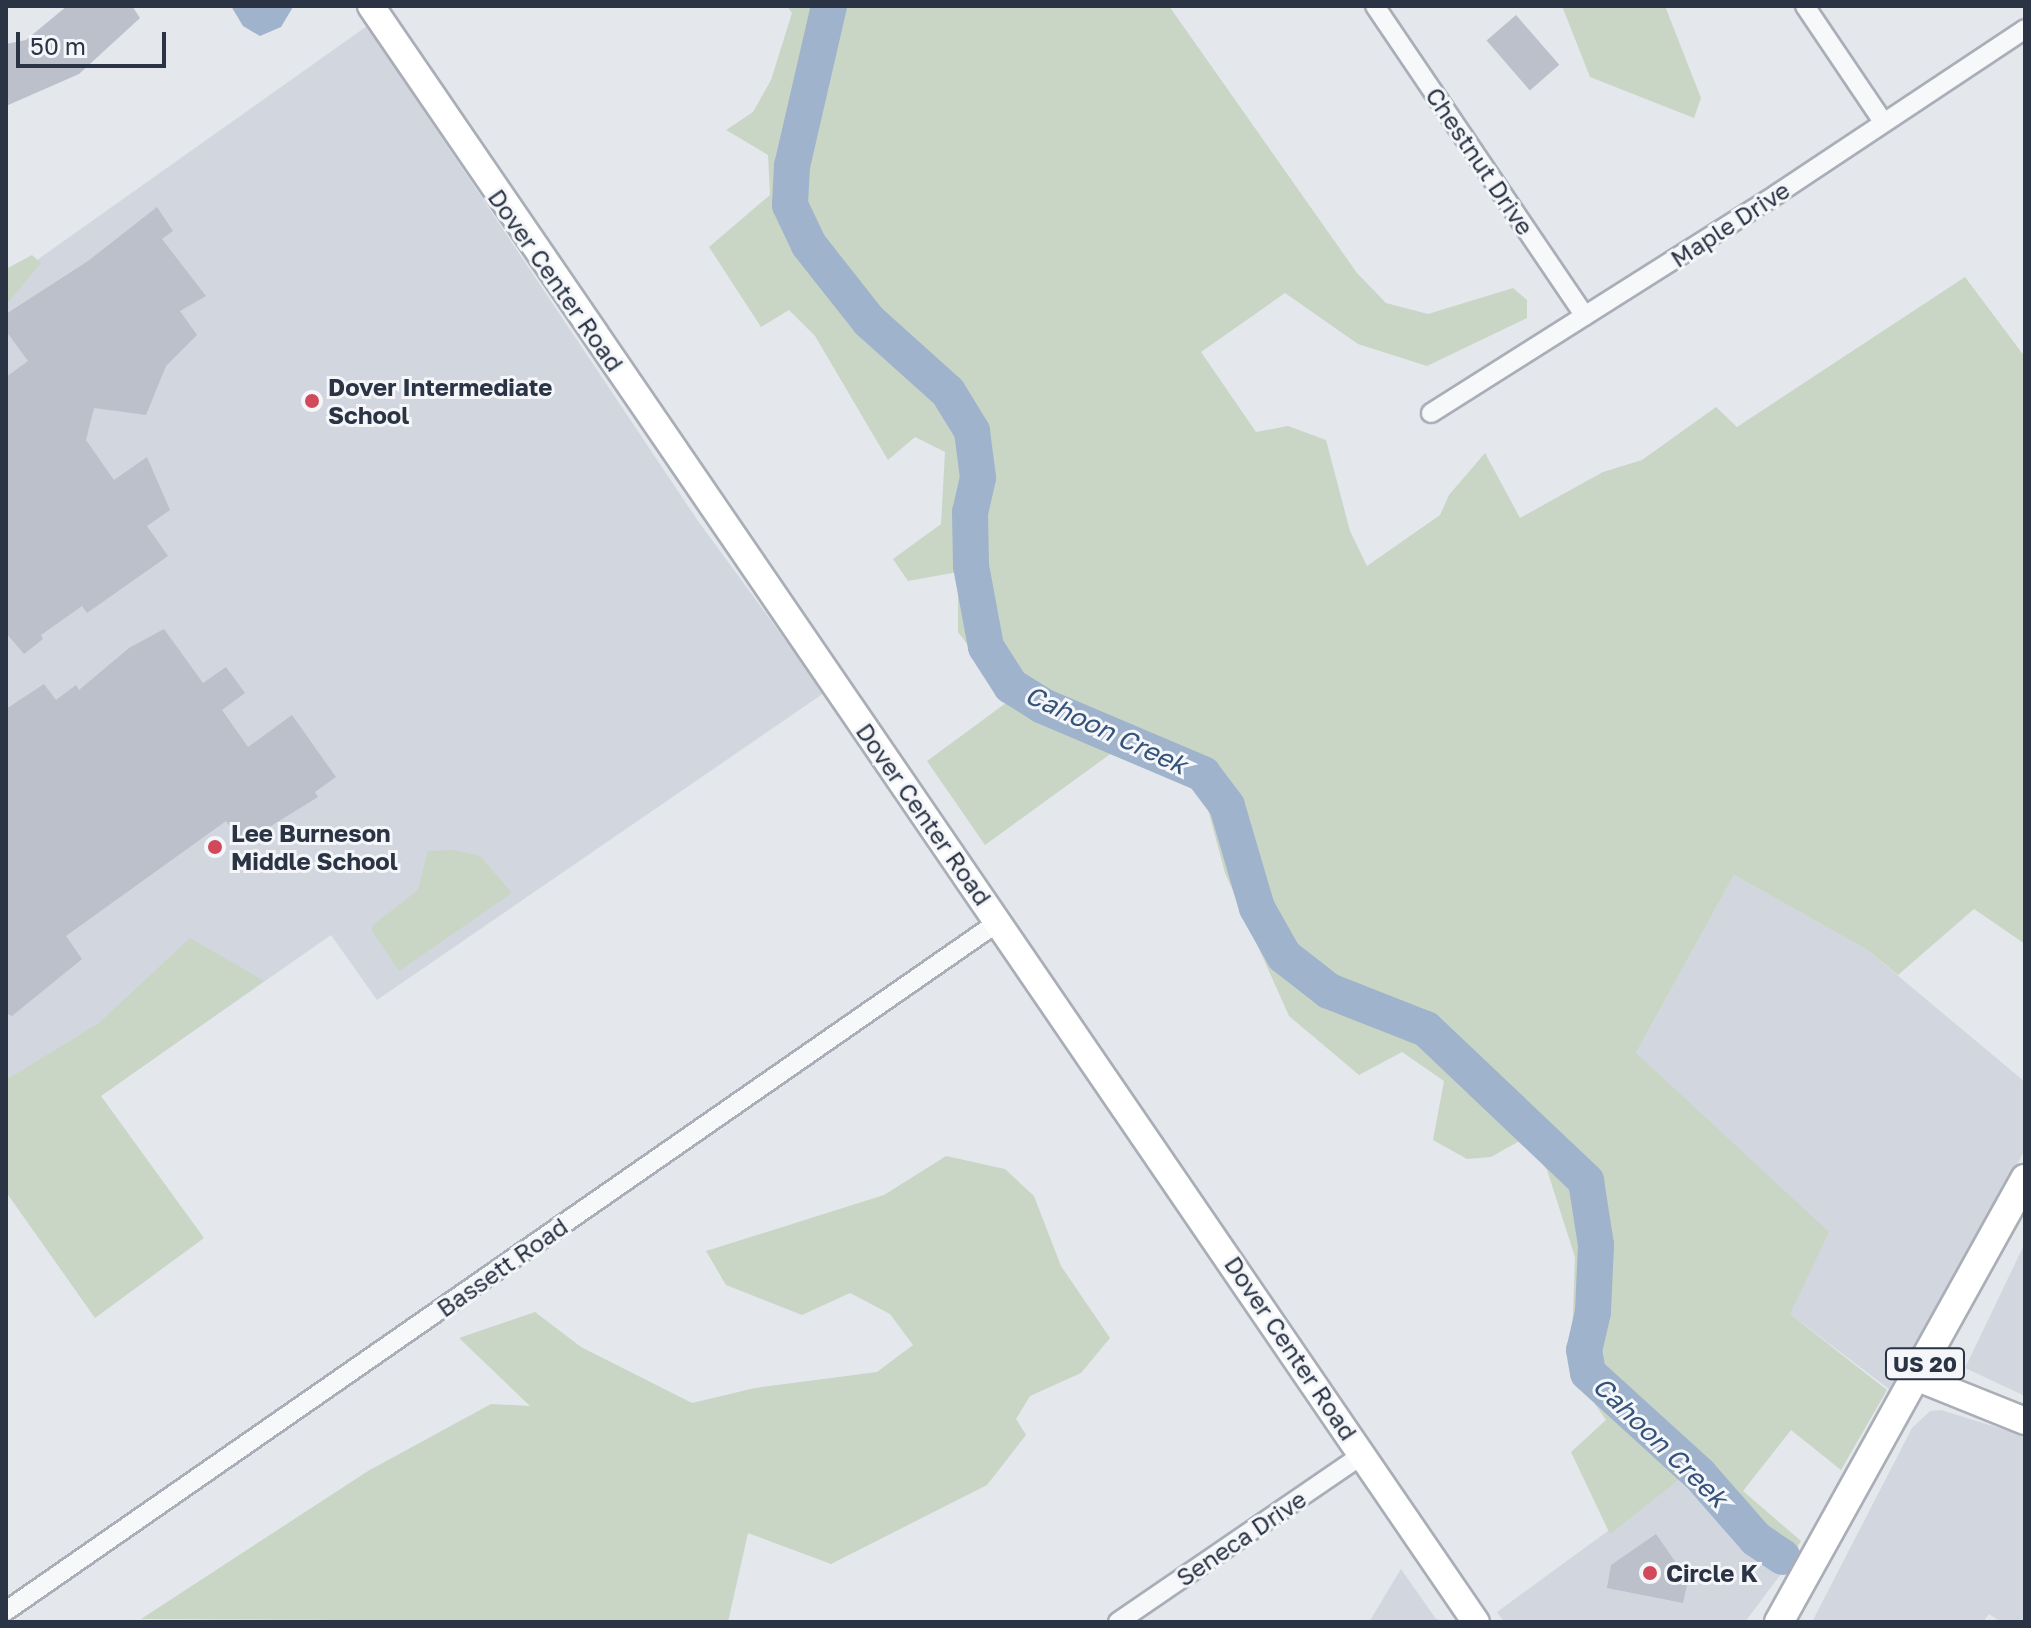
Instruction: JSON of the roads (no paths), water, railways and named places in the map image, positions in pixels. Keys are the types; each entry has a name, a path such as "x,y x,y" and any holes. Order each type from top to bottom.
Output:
{"main road":[{"name":"US 20","path":"1779,1622 1918,1378 2025,1179"}],"street":[{"name":"Dover Center Road","path":"371,6 1476,1622"},
{"name":"Chestnut Drive","path":"1375,6 1585,316"},
{"path":"1805,6 1882,120"},
{"name":"Maple Drive","path":"1431,413 1777,194 1882,120 2022,38"},
{"name":"Bassett Road","path":"6,1611 998,922"},
{"path":"1918,1378 2025,1421"},
{"name":"Seneca Drive","path":"1118,1622 1363,1454"}],"water":[{"path":"231,6 293,7 281,27 260,36 243,26"}],"waterway":[{"name":"Cahoon Creek","path":"829,6 792,166 790,205 809,245 869,321 948,392 972,431 978,478 970,512 971,566 986,647 1011,686 1043,706 1203,774 1227,806 1257,908 1284,956 1329,991 1426,1029 1586,1181 1596,1245 1593,1312 1584,1350 1588,1373 1700,1475 1756,1539 1783,1557"}],"place":[{"name":"Dover Intermediate School","path":"312,401"},
{"name":"Lee Burneson Middle School","path":"215,847"},
{"name":"Circle K","path":"1650,1573"}]}
